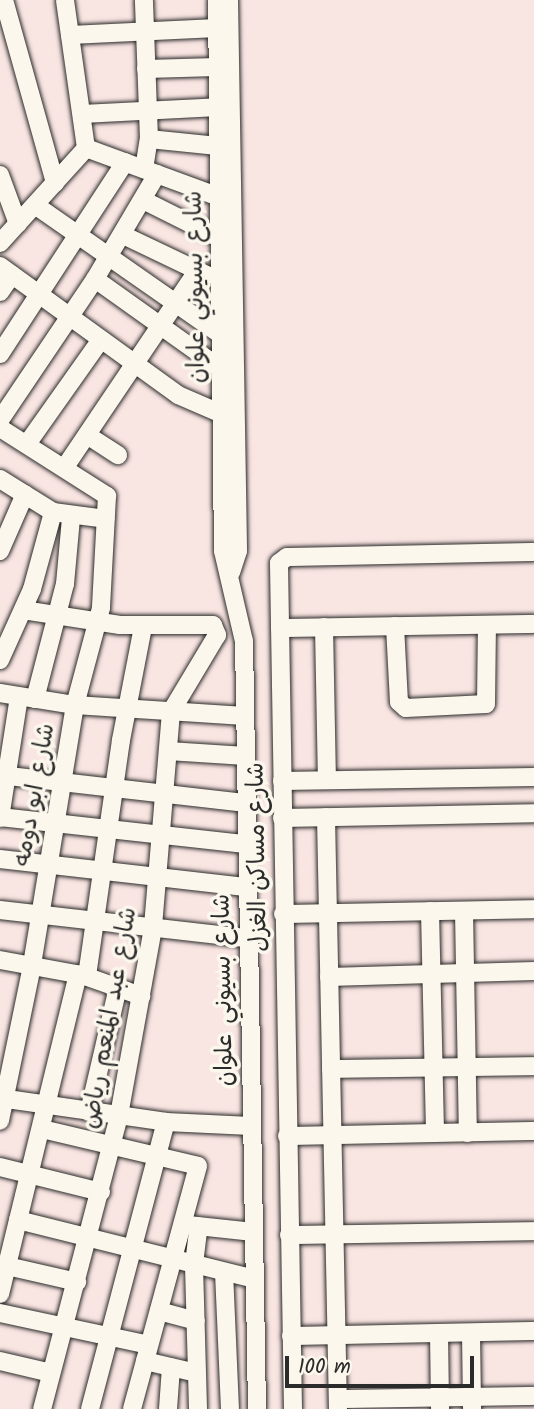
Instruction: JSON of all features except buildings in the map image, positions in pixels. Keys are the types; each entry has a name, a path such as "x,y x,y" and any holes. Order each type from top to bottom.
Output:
{"street":[{"path":"4,0 55,183"},
{"path":"0,243 86,148 65,0"},
{"path":"0,420 95,279 144,200 150,171 144,0"},
{"name":"شارع بسيوني علوان","path":"217,0 221,369 229,417"},
{"name":"شارع بسيوني علوان","path":"229,0 229,417 223,551 231,572 244,641 257,1409"},
{"path":"70,35 217,28"},
{"path":"146,69 217,67"},
{"path":"82,114 218,107"},
{"path":"149,139 218,146"},
{"path":"86,148 219,197"},
{"path":"0,354 79,237 125,162"},
{"path":"0,175 18,224"},
{"path":"144,200 219,237"},
{"path":"35,205 220,334"},
{"path":"123,234 220,280"},
{"path":"0,292 6,271 178,395 229,417"},
{"path":"0,428 65,467 87,435 111,410 134,365 197,271"},
{"path":"95,279 221,369"},
{"path":"27,444 100,341"},
{"path":"87,435 118,454"},
{"name":"شارع ابو دومه","path":"0,1121 32,966 75,705 97,624 106,519 104,490 65,467"},
{"path":"0,479 53,512 71,518 106,519"},
{"path":"0,551 25,494"},
{"path":"0,660 23,610 53,512"},
{"path":"71,518 69,564 58,618 27,698 3,776 0,817 246,844"},
{"name":"شارع مساكن الغزل","path":"293,1409 278,567 283,558 534,552"},
{"path":"23,610 97,624 143,627 213,625 216,640 244,641"},
{"path":"280,628 534,624"},
{"path":"395,626 399,702 406,708 486,704 487,625"},
{"path":"0,1293 97,921 126,709 143,627"},
{"path":"324,627 327,780"},
{"name":"شارع عبد المنعم رياض","path":"43,1409 119,1116 153,928 163,835 171,712 216,640"},
{"path":"0,693 75,705 245,716"},
{"path":"169,751 246,756"},
{"path":"3,776 246,803"},
{"path":"282,781 534,777"},
{"path":"282,818 534,813"},
{"path":"326,817 338,1404 472,1403 534,1396"},
{"path":"0,859 247,887"},
{"path":"283,914 534,909"},
{"path":"0,910 247,938"},
{"path":"430,911 435,1133"},
{"path":"464,911 468,1133"},
{"path":"0,960 83,975 141,996"},
{"path":"329,977 534,971"},
{"path":"89,1111 118,987"},
{"path":"331,1069 534,1066"},
{"path":"3,1099 166,1122 251,1126"},
{"path":"90,1409 166,1122"},
{"path":"42,1129 197,1165 191,1225 198,1409"},
{"path":"287,1136 534,1131"},
{"path":"0,1167 101,1192"},
{"path":"18,1220 254,1279"},
{"path":"191,1225 254,1232"},
{"path":"132,1409 173,1258 191,1225"},
{"path":"289,1236 534,1231"},
{"path":"7,1266 77,1282"},
{"path":"224,1272 230,1409"},
{"path":"159,1311 195,1321"},
{"path":"0,1313 109,1335 171,1367 197,1373"},
{"path":"292,1336 534,1331"},
{"path":"439,1333 440,1403"},
{"path":"471,1333 472,1403"},
{"path":"0,1361 51,1373"},
{"path":"168,1409 171,1367"}]}
